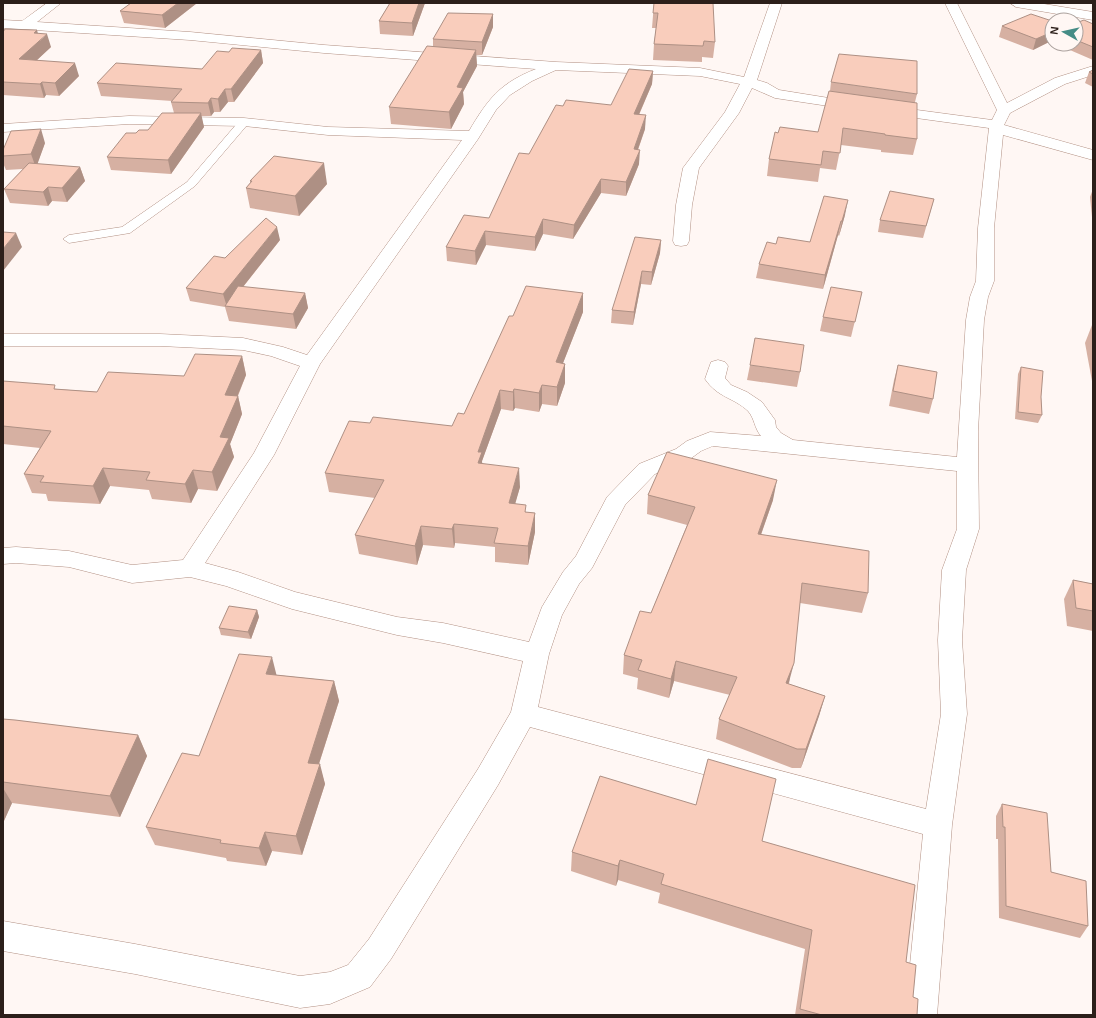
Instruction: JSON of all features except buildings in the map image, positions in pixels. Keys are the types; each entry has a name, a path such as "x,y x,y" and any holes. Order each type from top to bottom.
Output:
{"street":[{"path":"25,25 55,3"},
{"path":"681,241 684,205 691,168 732,113 749,82 776,3"},
{"path":"921,1015 938,825 954,714 950,632 954,570 968,529 967,465 975,320 979,297 984,281 986,228 999,121 951,3"},
{"path":"1016,3 1093,16"},
{"path":"3,24 190,36 324,49 556,66 700,72 749,82 762,86 776,94 869,108 999,121 1093,156"},
{"path":"190,568 264,455 311,363 473,136 493,104 518,83 535,73 556,66"},
{"path":"999,121 1060,81 1093,70"},
{"path":"3,128 129,120 244,122 328,131 473,136"},
{"path":"3,340 160,340 243,344 276,351 311,363"},
{"path":"718,366 715,379 724,389 740,396 755,407 765,420 766,429 774,438 788,446"},
{"path":"3,936 135,959 300,992 330,988 360,976 380,949 488,777 524,714 537,654 550,614 571,578 584,562 612,511 615,502 647,469 683,454 694,446 710,439 726,439 967,465"},
{"path":"3,556 16,555 69,559 132,574 190,568 230,578 292,600 397,626 443,633 537,654"},
{"path":"524,714 938,825"}],"lane":[{"path":"69,239 126,230 191,184 244,122"}]}
